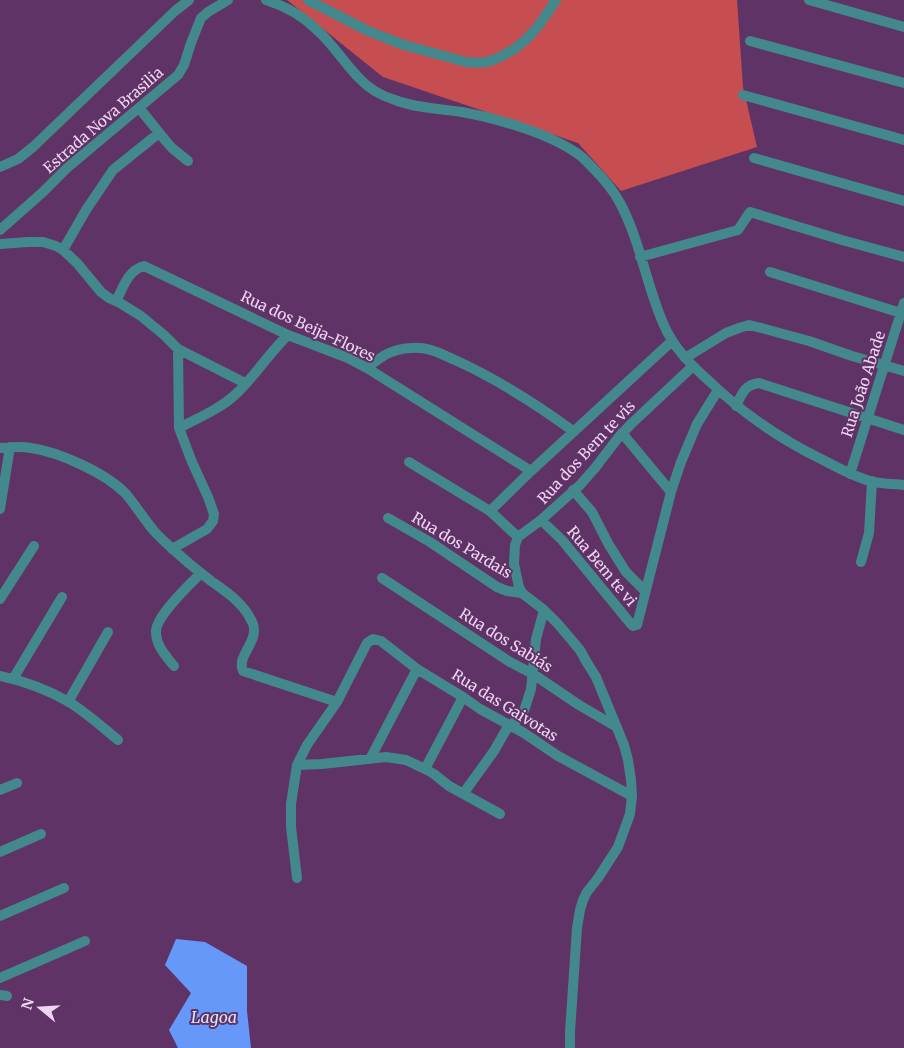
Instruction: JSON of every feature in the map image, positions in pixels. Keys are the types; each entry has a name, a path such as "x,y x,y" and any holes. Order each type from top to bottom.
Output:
{"street":[{"path":"0,167 18,159 33,147 188,0"},
{"name":"Estrada Nova Brasilia","path":"0,230 67,168 140,109 178,75 184,65 202,18 208,12 228,0"},
{"path":"266,0 281,5 299,15 318,30 359,79 375,91 396,101 465,113 519,127 562,144 577,153 605,181 619,200 628,220 663,323 672,341 692,366 736,406 778,436 850,474 872,481 904,485"},
{"path":"308,0 366,30 404,45 466,62 477,63 498,58 524,42 536,30 556,0"},
{"path":"809,0 904,27"},
{"path":"750,41 904,83"},
{"path":"743,95 904,140"},
{"path":"140,109 172,148 188,162"},
{"path":"63,250 86,210 114,170 159,133"},
{"path":"754,158 904,201"},
{"path":"640,256 738,230 750,212 904,257"},
{"path":"0,244 43,242 63,250 77,263 100,292 140,316 178,349 245,384"},
{"name":"Rua dos Beija-Flores","path":"116,301 132,272 144,266 288,335 348,358 367,368 531,471"},
{"path":"770,272 903,310"},
{"name":"Rua João Abade","path":"850,474 903,310"},
{"path":"685,358 726,334 749,325 809,341 904,372"},
{"path":"179,428 220,406 234,395 288,335"},
{"name":"Rua dos Bem te vis","path":"490,511 573,431 672,341"},
{"path":"367,368 383,354 395,350 422,348 430,350 471,367 534,403 573,431"},
{"path":"172,549 207,529 213,521 214,514 179,428 178,349"},
{"name":"Rua dos Bem te vis","path":"518,537 542,520 580,485 622,434 692,366"},
{"path":"736,406 745,389 749,385 759,383 904,430"},
{"name":"Rua Bem te vi","path":"542,520 562,540 630,624 633,626 637,625 671,492 693,432 718,390"},
{"path":"622,434 671,492"},
{"path":"0,509 5,448 29,448 43,451 68,459 107,479 124,493 154,531 172,549 235,598 244,609 250,618 254,630 241,665 243,671 337,702 307,745 297,765 291,804 291,827 297,878"},
{"path":"409,462 490,511 518,537 515,545 514,564 516,577 522,593 558,624 583,656 596,677 624,745 628,760 632,796 630,814 618,847 587,892 580,910 577,928 570,1048"},
{"path":"861,562 869,533 872,481"},
{"name":"Rua Bem te vi","path":"573,490 592,512 626,572 645,591"},
{"name":"Rua dos Pardais","path":"388,518 430,542 497,588 522,593"},
{"path":"0,599 34,546"},
{"path":"174,666 163,652 158,641 156,626 173,602 201,573"},
{"name":"Rua dos Sabiás","path":"382,578 510,662 533,674 579,705 615,726"},
{"path":"13,679 62,597"},
{"path":"463,794 494,751 506,730 521,716 525,708 531,689 536,639 544,610"},
{"path":"68,702 108,632"},
{"name":"Rua das Gaivotas","path":"337,702 367,643 373,639 381,641 417,669 480,709 524,733 558,756 632,796"},
{"path":"370,758 417,669"},
{"path":"0,676 46,691 68,702 86,713 118,740"},
{"path":"425,769 463,697"},
{"path":"297,765 386,757 398,759 416,764 434,774 449,786 500,814"},
{"path":"0,790 17,783"},
{"path":"0,852 41,834"},
{"path":"0,916 64,888"},
{"path":"0,978 85,941"}],"shaded area":[{"path":"287,0 737,0 743,87 757,147 621,191 578,143 383,77"}],"water":[{"name":"Lagoa","path":"176,939 205,942 247,966 247,1011 251,1048 178,1048 169,1030 191,993 165,965"}]}
